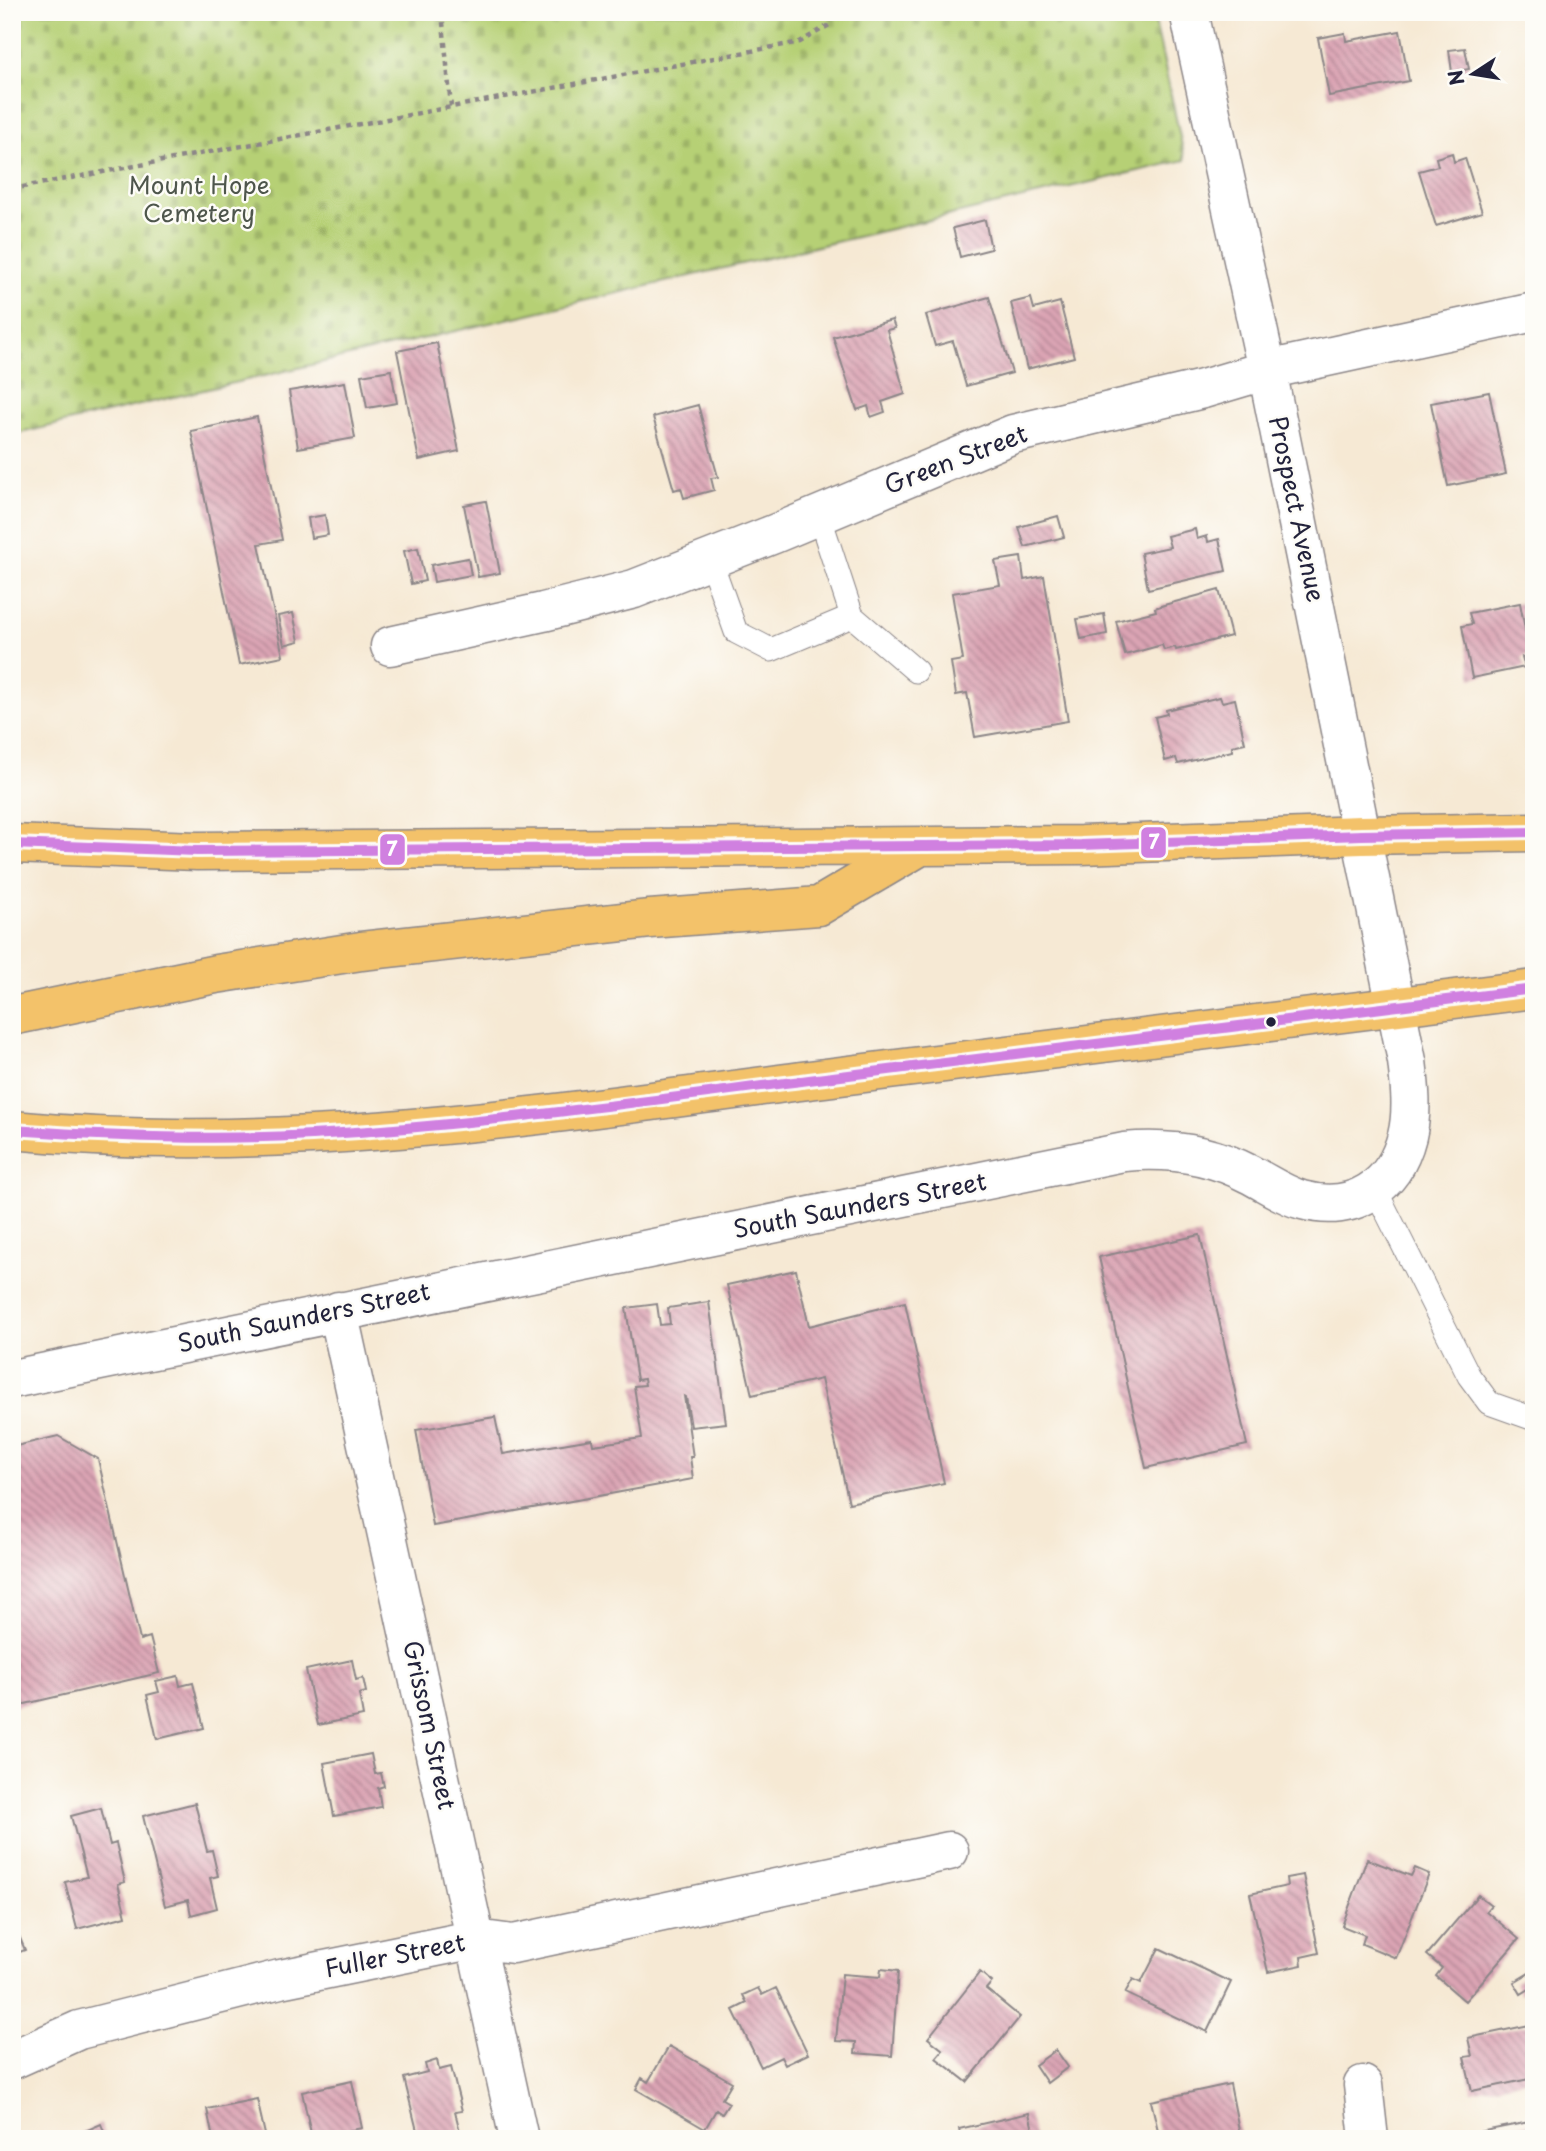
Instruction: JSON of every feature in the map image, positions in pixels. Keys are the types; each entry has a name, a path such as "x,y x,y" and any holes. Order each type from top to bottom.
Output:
{"main road":[{"path":"12,844 197,851 1081,845 1534,832"},
{"path":"12,1016 216,974 361,951 650,919 819,906 920,845"},
{"path":"12,1130 186,1140 393,1131 596,1108 1534,989"}],"street":[{"name":"Prospect Avenue","path":"1189,12 1267,370 1397,1007"},
{"name":"Green Street","path":"390,646 634,589 1013,434 1203,389 1267,370 1534,312"},
{"name":"South Saunders Street","path":"12,1379 1124,1152 1161,1150 1217,1161 1283,1193 1317,1203 1346,1202 1365,1196 1375,1189 1399,1160 1407,1134 1411,1102 1397,1007"},
{"name":"Grissom Street","path":"338,1311 519,2139"},
{"name":"Fuller Street","path":"12,2060 79,2030 280,1979 476,1939 513,1944 949,1851"},
{"path":"1363,2085 1369,2139"}],"lane":[{"path":"819,515 852,616 916,671"},
{"path":"710,559 736,632 771,650 852,616"},
{"path":"1375,1189 1469,1376 1489,1404 1534,1419"}],"path":[{"path":"442,12 451,107"},
{"path":"12,189 800,42 831,24 828,12"}],"green space":[{"name":"Mount Hope Cemetery","path":"12,12 1153,12 1185,160 12,435"}],"building":[{"path":"1400,31 1409,81 1329,96 1318,38 1345,33 1346,41"},
{"path":"1465,48 1469,69 1452,72 1449,50"},
{"path":"1452,153 1454,162 1465,158 1482,212 1436,226 1419,171 1438,166 1436,158"},
{"path":"985,220 991,249 960,257 953,228"},
{"path":"989,297 1012,373 966,386 953,341 935,346 926,315"},
{"path":"1031,298 1034,309 1060,302 1074,357 1027,369 1011,303"},
{"path":"892,320 895,328 887,330 905,394 882,402 885,412 871,417 868,406 857,410 833,337"},
{"path":"437,343 459,451 419,460 397,351"},
{"path":"391,370 397,403 367,408 361,375"},
{"path":"345,382 355,438 298,448 289,391"},
{"path":"1489,392 1506,474 1448,486 1431,403"},
{"path":"698,405 718,477 711,478 714,490 684,498 681,488 674,490 653,417"},
{"path":"257,417 282,540 259,544 283,656 239,665 191,431"},
{"path":"486,501 500,573 478,577 464,505"},
{"path":"325,515 328,535 311,538 308,518"},
{"path":"1058,516 1064,537 1025,547 1019,527"},
{"path":"1195,529 1197,539 1207,536 1208,542 1219,539 1226,571 1148,589 1141,553 1170,547 1167,536"},
{"path":"418,548 425,581 411,584 404,551"},
{"path":"1021,557 1024,580 1044,576 1068,721 975,737 967,693 956,695 951,662 963,660 952,593 1000,585 995,561"},
{"path":"468,558 471,575 434,582 431,565"},
{"path":"1219,590 1231,636 1176,650 1175,647 1164,650 1162,645 1125,655 1116,621"},
{"path":"1520,603 1530,655 1522,657 1525,667 1472,678 1462,626 1472,624 1469,613"},
{"path":"293,613 299,641 284,645 278,616"},
{"path":"1104,614 1107,634 1081,639 1077,619"},
{"path":"1220,697 1222,702 1235,699 1245,743 1232,746 1232,751 1178,764 1176,758 1165,761 1155,717 1167,714 1166,710"},
{"path":"1200,1235 1247,1445 1146,1468 1099,1257"},
{"path":"796,1270 809,1326 905,1302 944,1483 849,1503 821,1379 752,1395 727,1285"},
{"path":"709,1302 726,1423 691,1427 684,1396 693,1457 690,1457 693,1479 433,1526 416,1430 495,1417 503,1454 592,1439 593,1445 642,1438 634,1386 645,1385 644,1379 637,1380 626,1308 657,1304 660,1325 670,1324 668,1308"},
{"path":"58,1436 98,1459 140,1640 150,1637 159,1673 12,1707 12,1447"},
{"path":"352,1660 356,1680 363,1678 366,1692 359,1694 363,1716 318,1725 306,1670"},
{"path":"178,1676 180,1686 193,1683 204,1728 157,1739 147,1695 159,1692 156,1681"},
{"path":"371,1754 375,1774 381,1773 384,1786 378,1788 381,1807 334,1816 324,1763"},
{"path":"195,1803 207,1851 212,1850 218,1876 210,1878 217,1908 191,1915 188,1900 165,1906 143,1816"},
{"path":"101,1808 110,1845 116,1843 125,1882 118,1884 126,1916 77,1929 65,1882 87,1877 71,1816"},
{"path":"1367,1859 1411,1876 1415,1868 1429,1874 1396,1958 1362,1944 1365,1935 1342,1926"},
{"path":"1303,1875 1319,1953 1301,1957 1302,1965 1268,1972 1250,1894 1287,1886 1286,1878"},
{"path":"1478,1895 1491,1905 1486,1911 1519,1939 1465,2001 1436,1976 1442,1968 1427,1955"},
{"path":"12,1919 25,1950 12,1955"},
{"path":"1159,1948 1231,1982 1207,2032 1125,1993 1133,1979 1141,1983"},
{"path":"881,1969 898,1971 892,2056 855,2053 856,2042 836,2041 842,1974 880,1977"},
{"path":"1534,1970 1534,1986 1521,1994 1514,1982"},
{"path":"980,1972 992,1982 986,1989 1020,2017 967,2082 936,2058 943,2050 928,2038"},
{"path":"758,1988 762,1995 776,1988 808,2054 785,2065 781,2057 761,2067 733,2010 747,2003 743,1995"},
{"path":"1534,2024 1534,2078 1472,2091 1464,2057 1472,2056 1468,2038"},
{"path":"669,2046 732,2082 722,2099 729,2103 722,2114 716,2110 705,2129 636,2089 642,2078 648,2082"},
{"path":"1056,2050 1068,2067 1047,2083 1035,2065"},
{"path":"437,2060 439,2070 451,2067 462,2111 455,2112 461,2135 444,2139 419,2139 404,2078 427,2072 425,2064"},
{"path":"352,2081 362,2128 312,2138 302,2092"},
{"path":"1230,2084 1240,2135 1221,2139 1160,2139 1151,2101"},
{"path":"257,2099 266,2139 213,2139 207,2109"},
{"path":"1029,2113 1035,2139 961,2139 959,2129"},
{"path":"1534,2121 1534,2139 1465,2139 1464,2135"},
{"path":"101,2124 107,2139 67,2139"}],"transit line":[{"name":"7","path":"12,844 197,851 1081,845 1534,832"},
{"name":"7","path":"12,1130 200,1138 374,1131 623,1104 1534,989"}]}
